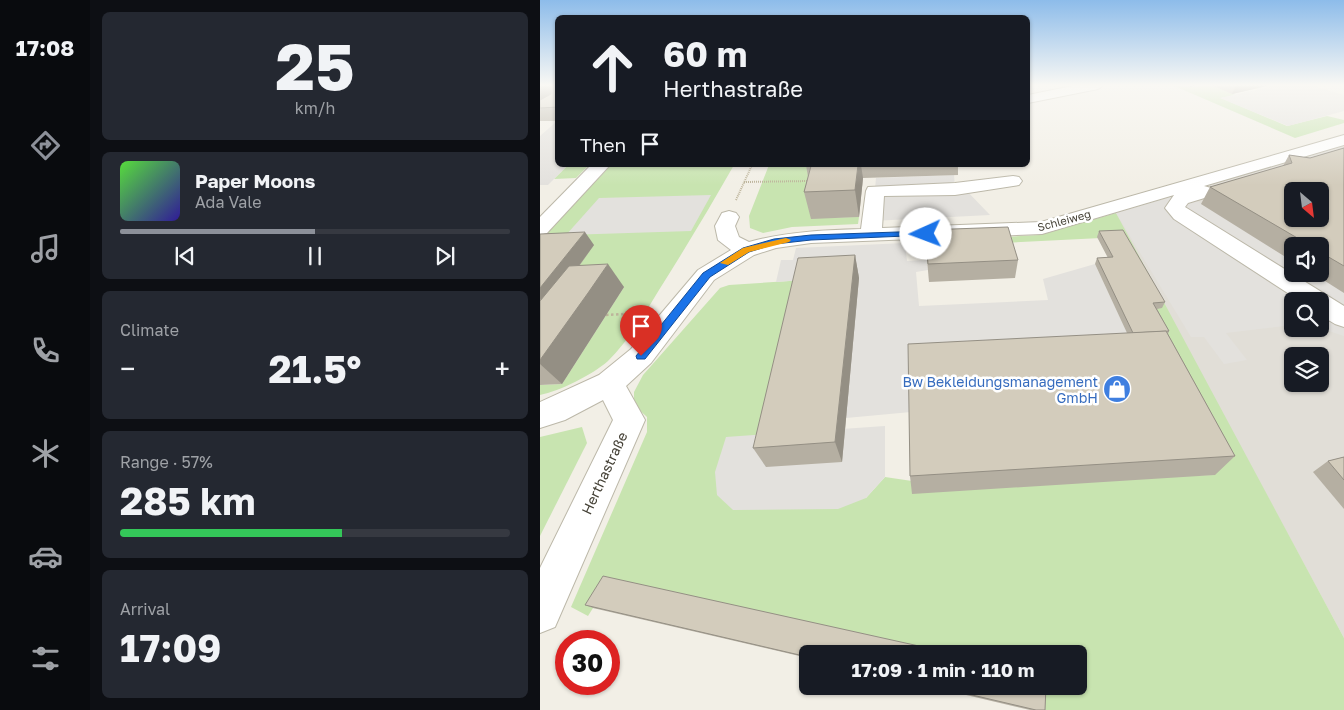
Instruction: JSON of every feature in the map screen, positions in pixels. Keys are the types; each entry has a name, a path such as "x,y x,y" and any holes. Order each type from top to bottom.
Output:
{"street":[{"name":"Schleiweg","path":"746,250 774,242 811,237 1042,228 1344,140"},
{"path":"1303,292 1181,215 1175,208 1181,199 1344,151"},
{"path":"540,228 598,167"},
{"path":"870,235 875,191 955,189 1013,180"},
{"path":"540,415 554,411 609,383 641,356 706,275 746,250 729,240 724,226 728,217"},
{"path":"1329,308 1344,318"},
{"name":"Herthastraße","path":"540,612 628,420 609,383"}],"path":[{"path":"728,217 751,167"},
{"path":"744,182 810,181"},
{"path":"606,315 615,315"}],"shaded area":[{"path":"1269,118 1317,118 1288,126"},
{"path":"555,123 555,167 566,167 548,185 540,185 540,136"},
{"path":"1344,144 1344,638 1115,214"},
{"path":"954,175 955,188 963,187 990,215 872,221 876,178"},
{"path":"1184,193 1284,256 1284,282 1327,282 1344,293 1344,336 1329,331 1329,292 1284,292 1284,326 1226,333 1247,360 1224,364 1204,337 1191,337 1116,213"},
{"path":"711,195 691,231 566,235 599,198"},
{"path":"905,243 907,261 927,260 928,270 916,272 919,306 1048,300 1043,279 1095,264 1130,339 911,412 846,418 804,280 776,282 781,260 793,260 796,248"},
{"path":"885,426 885,477 866,498 838,509 733,510 717,495 715,472 726,437"}],"green space":[{"path":"1249,118 1268,118 1287,126 1318,118 1344,120 1344,123 1295,138"},
{"path":"566,167 587,167 576,178 554,179"},
{"path":"609,167 733,167 648,309 623,345 608,361 585,377 540,395 540,385 562,384 624,287 540,303 540,241"},
{"path":"768,167 823,167 811,218 859,217 858,224 792,227 763,233 750,228 749,216"},
{"path":"1116,213 1344,638 1344,710 1043,710 1044,695 1087,695 1087,645 876,645 593,608 588,616 571,607 647,432 647,417 634,405 634,392 643,375 720,288 729,285 804,280 773,433 866,498 885,477 912,481 1215,475 1121,237 906,248 905,243 1039,235"},
{"path":"582,427 587,443 540,536 540,437"}],"building":[{"path":"1344,148 1344,266 1329,257 1329,237 1296,237 1210,187 1292,163 1289,155 1310,158"},
{"path":"810,167 858,167 855,190 804,192"},
{"path":"1008,227 1018,260 928,264 925,230"},
{"path":"1123,230 1165,302 1153,303 1169,331 1133,333 1097,258 1113,257 1099,231"},
{"path":"585,232 540,288 540,234"},
{"path":"855,255 835,442 753,448 798,258"},
{"path":"608,264 540,360 540,301 569,266"},
{"path":"1166,331 1235,456 910,476 908,344"},
{"path":"1344,457 1344,480 1328,461"},
{"path":"603,576 914,645 799,645 799,655 585,605"},
{"path":"972,695 1046,695 1045,710 1036,710"}],"slow traffic":[{"path":"725,263 746,250 786,240"}],"place":[{"name":"Bw Bekleidungsmanagement GmbH","path":"1117,389"}],"route":[{"path":"641,356 706,275 746,250 774,242 811,237 926,234"}]}
